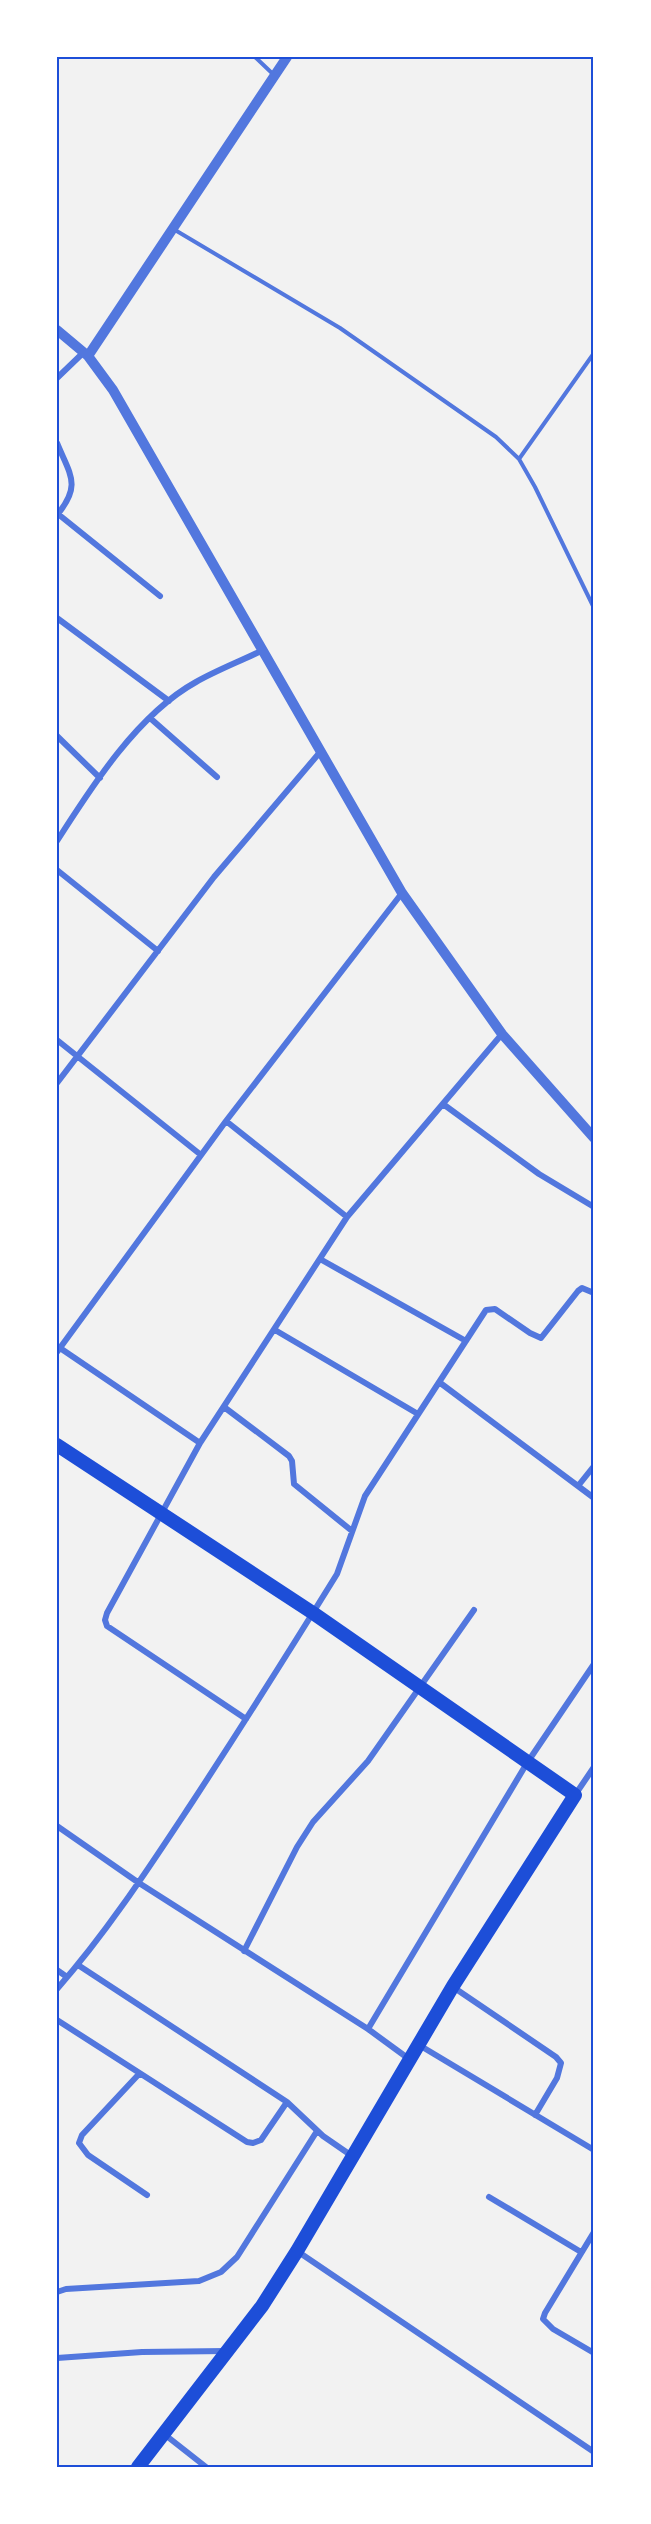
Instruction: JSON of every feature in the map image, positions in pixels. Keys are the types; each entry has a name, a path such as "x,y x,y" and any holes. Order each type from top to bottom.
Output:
{"highway":[{"path":"57,1445 313,1613 575,1796 453,1986 297,2251 262,2306 138,2467"}],"street":[{"path":"57,378 86,354 287,57"},
{"path":"57,330 86,354 113,390 402,892 502,1034 594,1138"},
{"path":"57,442 73,485 69,500 57,515 160,596"},
{"path":"57,618 169,701"},
{"path":"58,836 100,778 150,718 196,682 262,650"},
{"path":"150,718 218,777"},
{"path":"57,736 100,778"},
{"path":"57,1083 214,877 321,751"},
{"path":"57,870 158,951"},
{"path":"200,1443 58,1350 226,1121 402,892"},
{"path":"246,1719 107,1626 105,1620 160,1513 200,1443 347,1217 502,1034"},
{"path":"57,1040 201,1155"},
{"path":"443,1104 539,1174 594,1207"},
{"path":"226,1121 347,1217"},
{"path":"320,1259 466,1341"},
{"path":"57,1989 78,1965 139,1883 313,1613 337,1574 365,1496 486,1310 495,1309 541,1338 578,1291 582,1288 594,1293"},
{"path":"275,1330 418,1414"},
{"path":"439,1382 594,1498"},
{"path":"224,1407 288,1456 292,1461 294,1484 352,1531"},
{"path":"578,1486 594,1466"},
{"path":"244,1951 297,1847 313,1822 368,1761 474,1610"},
{"path":"368,2029 527,1762 594,1664"},
{"path":"575,1796 594,1767"},
{"path":"57,1826 139,1883 368,2029 410,2059"},
{"path":"78,1965 287,2102 317,2131 353,2156"},
{"path":"57,1970 68,1977"},
{"path":"453,1986 556,2057 561,2064 557,2078 535,2115"},
{"path":"57,2020 139,2074 253,2143 261,2140 287,2102"},
{"path":"418,2044 594,2150"},
{"path":"139,2074 82,2135 79,2143 88,2154 147,2195"},
{"path":"57,2292 66,2289 199,2281 221,2272 237,2257 317,2131"},
{"path":"489,2197 581,2252"},
{"path":"594,2232 591,2241 581,2252 543,2319 553,2329 594,2353"},
{"path":"297,2251 594,2452"},
{"path":"57,2358 142,2352 226,2351"},
{"path":"164,2433 206,2467"}],"lane":[{"path":"255,57 274,76"},
{"path":"172,228 340,328 487,430 519,459 594,608"},
{"path":"519,459 594,353"}]}
